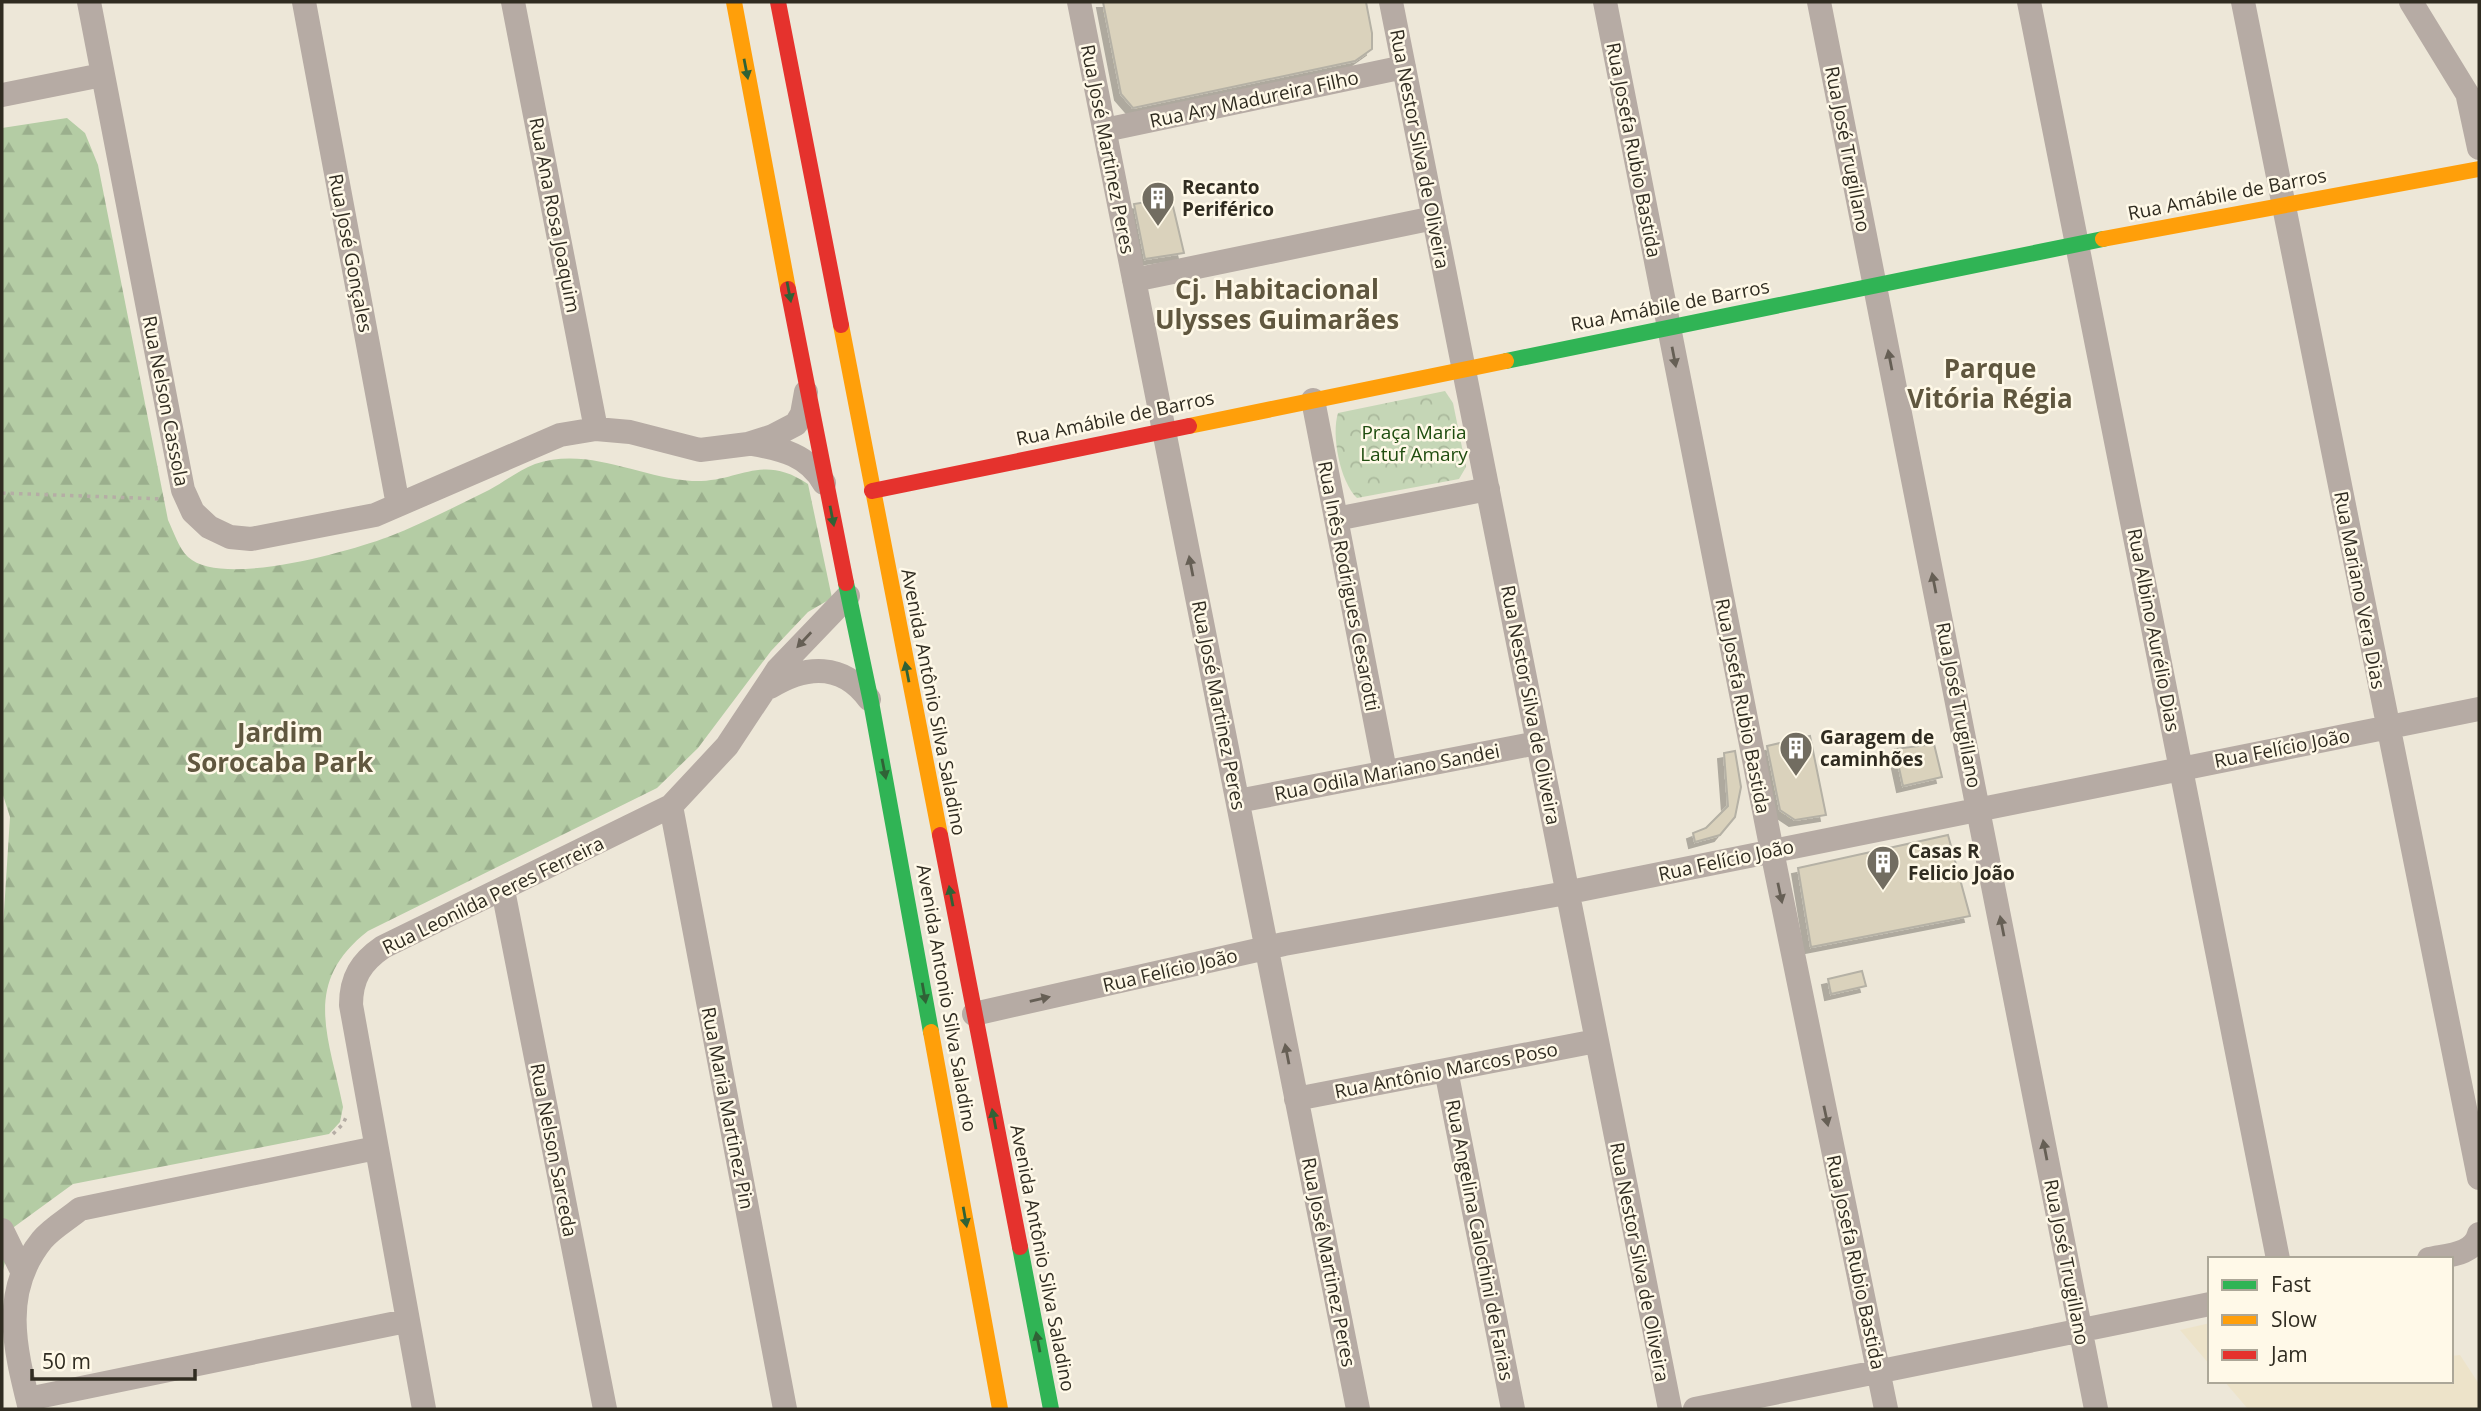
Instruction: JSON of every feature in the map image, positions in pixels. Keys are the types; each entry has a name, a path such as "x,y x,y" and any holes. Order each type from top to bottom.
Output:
{"main road":[{"path":"734,2 848,596"},
{"name":"Avenida Antônio Silva Saladino","path":"778,2 872,491 965,1010 1051,1409"},
{"name":"Rua Amábile de Barros","path":"872,491 1164,429 2076,245 2479,169"},
{"name":"Avenida Antonio Silva Saladino","path":"848,596 890,802 1000,1409"},
{"path":"890,802 940,984"}],"street":[{"name":"Rua Nelson Cassola","path":"89,2 183,490 193,512 209,527 230,537 251,539 375,515 560,435 596,429 630,432 700,450 748,444 774,436 796,424 802,414 807,388"},
{"name":"Rua José Gonçales","path":"304,2 398,505"},
{"name":"Rua Ana Rosa Joaquim","path":"513,2 596,429"},
{"name":"Rua José Martinez Peres","path":"1079,2 1358,1409"},
{"name":"Rua Nestor Silva de Oliveira","path":"1391,2 1670,1409"},
{"name":"Rua Josefa Rubio Bastida","path":"1605,2 1772,851 1886,1409"},
{"name":"Rua José Trugillano","path":"1819,2 2096,1409"},
{"name":"Rua Albino Aurélio Dias","path":"2029,2 2278,1257"},
{"name":"Rua Mariano Vera Dias","path":"2243,2 2479,1178"},
{"path":"2412,2 2479,113"},
{"name":"Rua Ary Madureira Filho","path":"1105,130 1404,67"},
{"path":"2,95 102,75"},
{"path":"2466,89 2479,148"},
{"path":"1134,279 1434,218"},
{"name":"Rua Inês Rodrigues Cesarotti","path":"1313,400 1385,771"},
{"name":"Rua Nelson Cassola","path":"748,444 791,453 817,471 826,486"},
{"path":"1336,519 1488,489"},
{"name":"Rua Leonilda Peres Ferreira","path":"424,1409 351,1005 353,980 359,968 383,947 671,806 727,746 778,669 848,596"},
{"name":"Rua Leonilda Peres Ferreira","path":"766,689 803,670 823,670 850,679 871,702"},
{"name":"Rua Felício João","path":"965,1010 2479,709"},
{"name":"Rua Odila Mariano Sandei","path":"1238,801 1537,743"},
{"name":"Rua Maria Martinez Pin","path":"671,806 785,1409"},
{"name":"Rua Nelson Sarceda","path":"503,890 605,1409"},
{"name":"Rua Antônio Marcos Poso","path":"1296,1099 1596,1041"},
{"name":"Rua Angelina Calochini de Farias","path":"1446,1070 1513,1409"},
{"path":"376,1148 80,1209 44,1237 22,1271 15,1297 14,1330 29,1404 406,1321"},
{"path":"2,1230 22,1271"},
{"path":"2438,1257 2466,1251 2477,1243 2479,1234"},
{"path":"1695,1409 2208,1304"}],"path":[{"path":"2,493 187,500"}],"shaded area":[{"path":"2208,1323 2208,1363 2180,1330"},
{"path":"2460,1355 2479,1384 2479,1409 2248,1409 2226,1383 2453,1383 2453,1356"}],"green space":[{"path":"67,118 85,133 98,165 168,520 188,557 205,566 255,568 344,551 388,537 489,490 535,464 555,459 594,461 692,481 723,478 750,471 777,470 808,484 832,598 808,612 771,651 698,748 657,788 368,931 347,951 334,970 327,991 327,1034 343,1107 340,1122 329,1134 73,1184 14,1227 2,1274 2,943 10,817 2,792 2,128"},
{"name":"Praça Maria Latuf Amary","path":"1445,391 1453,403 1466,467 1459,479 1357,498 1346,481 1338,458 1338,413"}],"building":[{"path":"1103,2 1366,2 1372,49 1355,61 1133,108 1121,94"},
{"name":"Recanto Periférico","path":"1171,198 1184,253 1145,259 1134,204"},
{"name":"Garagem de caminhões","path":"1810,736 1826,815 1795,820 1780,810 1767,746"},
{"path":"1934,744 1942,777 1903,786 1895,749"},
{"path":"1735,751 1741,787 1735,817 1720,835 1695,842 1693,833 1706,828 1728,806 1724,753"},
{"name":"Casas R Felicio João","path":"1948,835 1970,916 1811,947 1798,868"},
{"path":"1862,971 1866,986 1831,994 1828,979"}],"traffic: fast":[{"path":"1506,361 2103,239"},
{"path":"846,583 871,702 931,1032"},
{"path":"1020,1247 1051,1409"}],"traffic: slow":[{"path":"734,2 788,289"},
{"path":"2103,239 2479,169"},
{"path":"841,325 940,835"},
{"path":"1189,426 1506,361"},
{"path":"931,1032 1000,1409"}],"traffic: jam":[{"path":"778,2 841,325"},
{"path":"788,289 846,583"},
{"path":"872,491 1189,426"},
{"path":"940,835 1020,1247"}],"place":[{"name":"Recanto Periférico","path":"1158,228"},
{"name":"Garagem de caminhões","path":"1796,778"},
{"name":"Casas R Felicio João","path":"1883,892"}],"district":[{"name":"Cj. Habitacional Ulysses Guimarães","path":"1277,305"},
{"name":"Parque Vitória Régia","path":"1990,384"},
{"name":"Jardim Sorocaba Park","path":"280,748"}]}
